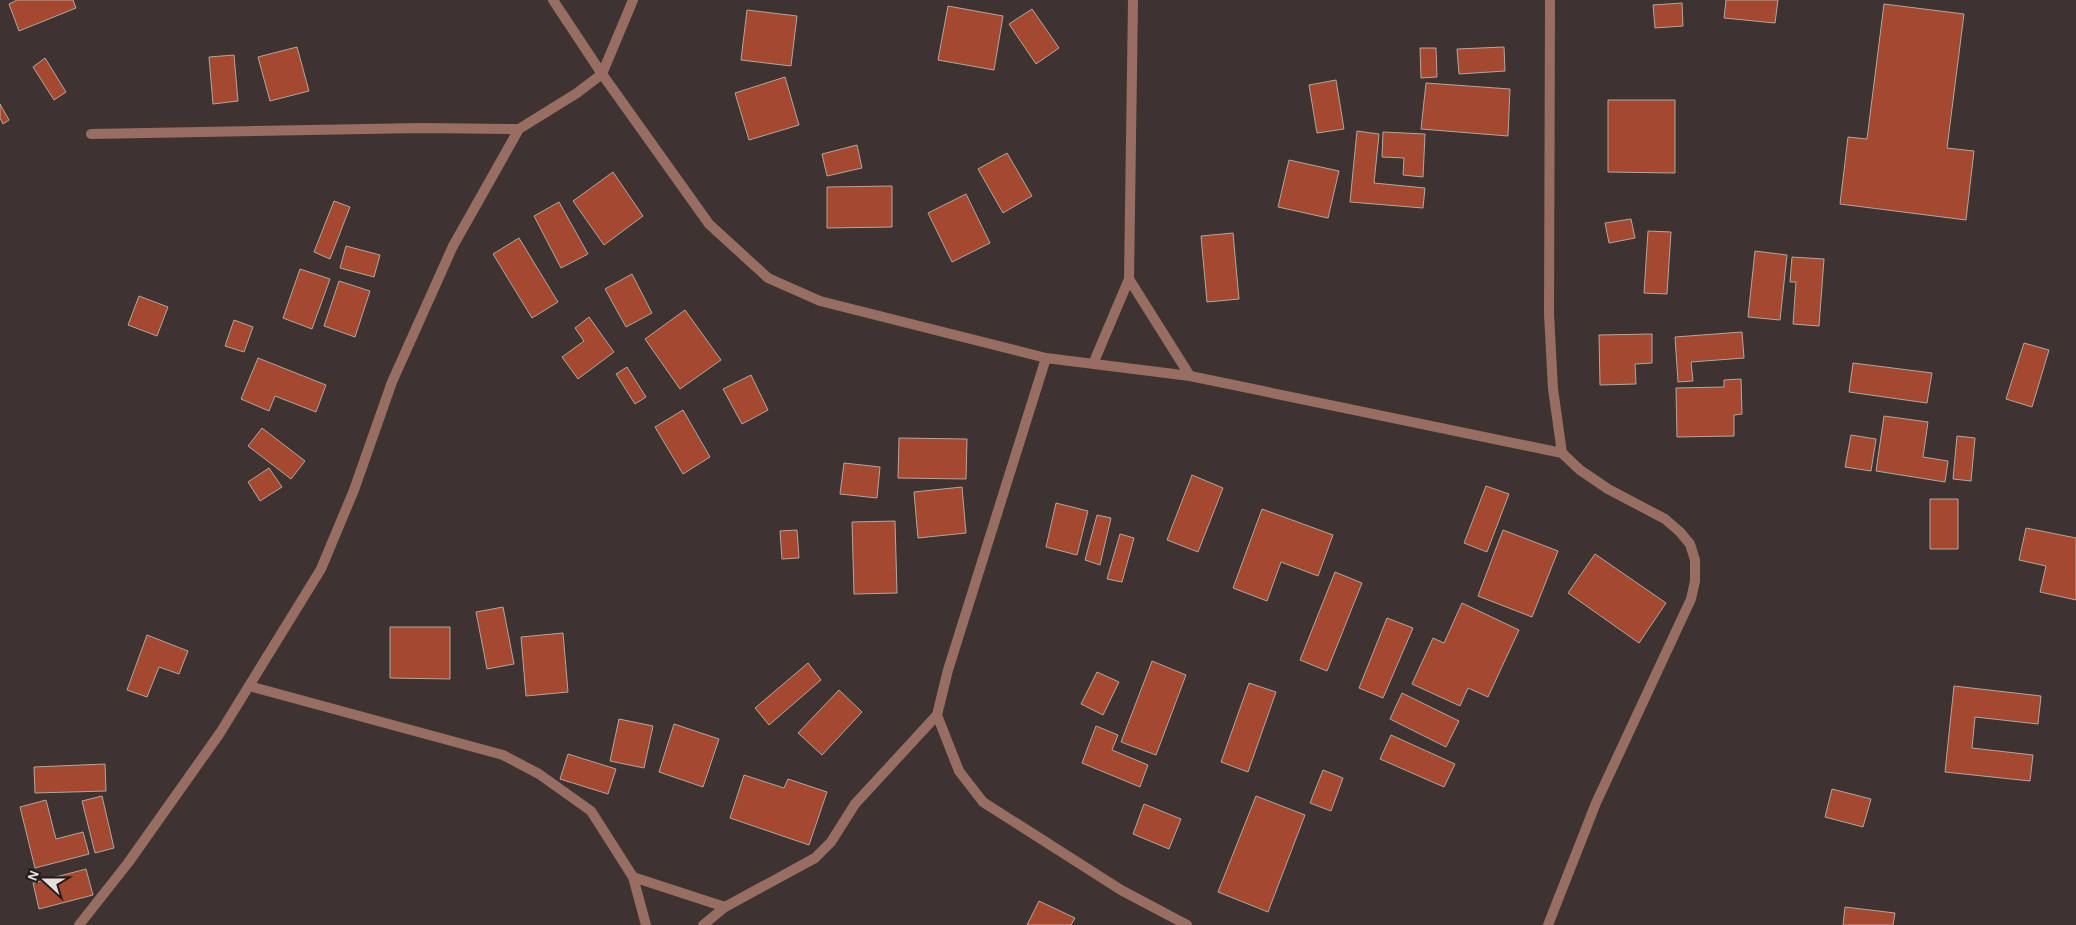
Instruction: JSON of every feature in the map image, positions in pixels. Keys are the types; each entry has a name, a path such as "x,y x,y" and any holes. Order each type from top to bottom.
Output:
{"street":[{"path":"553,0 602,74 709,224 768,278 820,301 1046,358 1190,376 1562,453 1580,470 1608,489 1665,519 1680,532 1690,544 1695,560 1695,581 1691,599 1584,829 1548,925"},
{"path":"79,925 128,863 220,733 321,569 354,490 392,382 426,305 453,246 519,129 577,93 602,74 633,0"},
{"path":"1093,364 1130,279 1133,0"},
{"path":"1550,0 1549,314 1553,389 1562,453"},
{"path":"91,134 422,128 519,129"},
{"path":"1130,279 1190,376"},
{"path":"703,925 724,907 815,858 831,842 854,804 937,715 948,670 1046,358"},
{"path":"249,686 503,755 539,774 591,811 633,877 646,925"},
{"path":"937,715 959,771 983,802 1121,890 1187,925"},
{"path":"633,877 724,907"}],"building":[{"path":"17,0 73,0 76,8 19,31 9,4"},
{"path":"1726,0 1778,0 1775,23 1724,18"},
{"path":"1682,3 1683,26 1655,28 1653,5"},
{"path":"1884,4 1964,14 1947,148 1974,151 1966,220 1840,204 1848,137 1867,139"},
{"path":"948,6 1003,16 994,70 938,60"},
{"path":"1032,9 1059,48 1036,64 1009,24"},
{"path":"747,10 797,16 791,66 741,60"},
{"path":"297,47 309,91 270,101 258,57"},
{"path":"1504,47 1505,71 1459,74 1457,49"},
{"path":"1420,48 1436,48 1437,77 1421,78"},
{"path":"234,55 238,101 213,104 209,57"},
{"path":"45,58 66,92 54,100 33,67"},
{"path":"785,77 799,125 749,140 735,93"},
{"path":"1336,80 1344,129 1317,133 1309,85"},
{"path":"1426,83 1510,89 1508,136 1421,129"},
{"path":"1608,100 1675,100 1675,173 1608,172"},
{"path":"0,104 9,120 3,124 0,118"},
{"path":"1357,131 1379,134 1374,183 1425,188 1423,208 1350,202"},
{"path":"1383,132 1425,134 1423,177 1403,175 1404,158 1382,157"},
{"path":"857,145 862,168 827,176 822,154"},
{"path":"1007,153 1032,196 1003,213 978,169"},
{"path":"1289,160 1339,171 1328,218 1278,207"},
{"path":"613,172 643,216 604,245 573,201"},
{"path":"892,186 892,227 827,228 827,187"},
{"path":"966,194 990,243 952,262 928,213"},
{"path":"334,201 350,207 330,259 314,252"},
{"path":"559,202 588,254 561,268 534,216"},
{"path":"1631,219 1635,238 1609,243 1605,223"},
{"path":"1648,231 1671,232 1667,294 1644,293"},
{"path":"1233,233 1239,299 1207,302 1201,236"},
{"path":"519,238 558,302 532,318 493,254"},
{"path":"346,246 380,255 374,277 340,268"},
{"path":"1755,251 1787,255 1780,320 1748,317"},
{"path":"1792,257 1824,259 1819,326 1793,324 1796,282 1790,282"},
{"path":"300,269 330,279 312,329 283,318"},
{"path":"632,274 652,313 626,327 605,289"},
{"path":"339,281 370,291 355,337 324,326"},
{"path":"139,296 168,307 157,336 128,325"},
{"path":"685,310 721,360 680,389 645,339"},
{"path":"589,317 614,352 578,379 562,357 584,341 575,328"},
{"path":"234,320 253,327 244,352 225,346"},
{"path":"1742,332 1744,358 1691,362 1693,381 1678,382 1675,337"},
{"path":"1652,334 1652,363 1635,364 1636,384 1600,385 1599,335"},
{"path":"2024,343 2049,350 2032,407 2006,399"},
{"path":"258,358 326,385 316,412 275,396 269,411 241,399"},
{"path":"1853,363 1932,373 1927,403 1849,392"},
{"path":"627,367 646,397 635,404 616,374"},
{"path":"751,375 768,410 742,424 723,389"},
{"path":"1741,379 1742,414 1734,415 1734,436 1677,437 1676,388 1724,387 1724,380"},
{"path":"683,410 710,457 683,474 655,427"},
{"path":"1884,416 1928,422 1923,457 1948,461 1945,482 1876,471"},
{"path":"262,428 305,461 291,479 248,446"},
{"path":"1851,435 1876,439 1871,471 1845,467"},
{"path":"1957,436 1975,438 1971,481 1953,479"},
{"path":"899,438 967,439 966,479 898,478"},
{"path":"844,463 880,467 877,498 840,494"},
{"path":"269,468 282,487 260,501 248,482"},
{"path":"1192,475 1223,488 1198,552 1167,540"},
{"path":"1486,486 1509,494 1487,552 1464,543"},
{"path":"962,487 966,533 918,538 914,492"},
{"path":"1930,499 1958,499 1958,549 1930,549"},
{"path":"1056,503 1088,511 1077,555 1046,547"},
{"path":"1262,509 1333,535 1318,576 1281,562 1267,601 1233,588"},
{"path":"1097,515 1111,518 1100,565 1085,560"},
{"path":"895,521 897,593 854,594 852,522"},
{"path":"2026,528 2076,538 2076,600 2040,592 2046,566 2019,560"},
{"path":"797,530 799,558 782,559 780,531"},
{"path":"1503,530 1558,551 1532,617 1478,596"},
{"path":"1120,534 1134,538 1122,582 1107,579"},
{"path":"1595,554 1666,603 1639,643 1568,593"},
{"path":"1335,572 1362,583 1327,671 1300,660"},
{"path":"1462,603 1519,630 1488,697 1468,688 1460,706 1412,684 1433,638 1444,643"},
{"path":"503,607 514,664 487,669 476,612"},
{"path":"1387,618 1413,628 1383,698 1359,688"},
{"path":"390,627 450,627 450,679 390,678"},
{"path":"563,633 568,692 526,696 521,637"},
{"path":"147,635 188,651 179,674 159,667 147,697 127,690"},
{"path":"1152,661 1186,675 1156,755 1121,742"},
{"path":"808,663 821,680 769,725 755,708"},
{"path":"1097,672 1119,682 1103,715 1081,704"},
{"path":"1249,683 1276,692 1248,772 1221,762"},
{"path":"1954,686 2041,696 2038,724 1975,717 1972,748 2033,755 2030,781 1945,772"},
{"path":"839,690 862,712 822,755 798,733"},
{"path":"1402,693 1459,721 1446,747 1390,719"},
{"path":"619,719 653,726 644,768 610,761"},
{"path":"674,724 719,739 703,787 659,772"},
{"path":"1096,726 1118,735 1112,750 1148,765 1140,787 1082,763"},
{"path":"1391,735 1455,764 1444,787 1380,759"},
{"path":"568,754 616,769 608,794 560,779"},
{"path":"105,764 106,791 35,793 34,767"},
{"path":"1323,770 1343,778 1331,811 1310,803"},
{"path":"744,775 784,788 788,779 827,792 809,845 730,818"},
{"path":"1832,789 1871,799 1863,827 1825,817"},
{"path":"102,796 114,848 95,853 82,801"},
{"path":"1256,796 1305,815 1268,912 1218,892"},
{"path":"46,800 56,839 83,832 89,854 35,868 20,807"},
{"path":"1144,804 1181,819 1169,849 1133,834"},
{"path":"86,869 93,895 39,909 33,883"},
{"path":"1039,901 1075,918 1071,925 1027,925"},
{"path":"1845,907 1895,913 1893,925 1843,925"}]}
